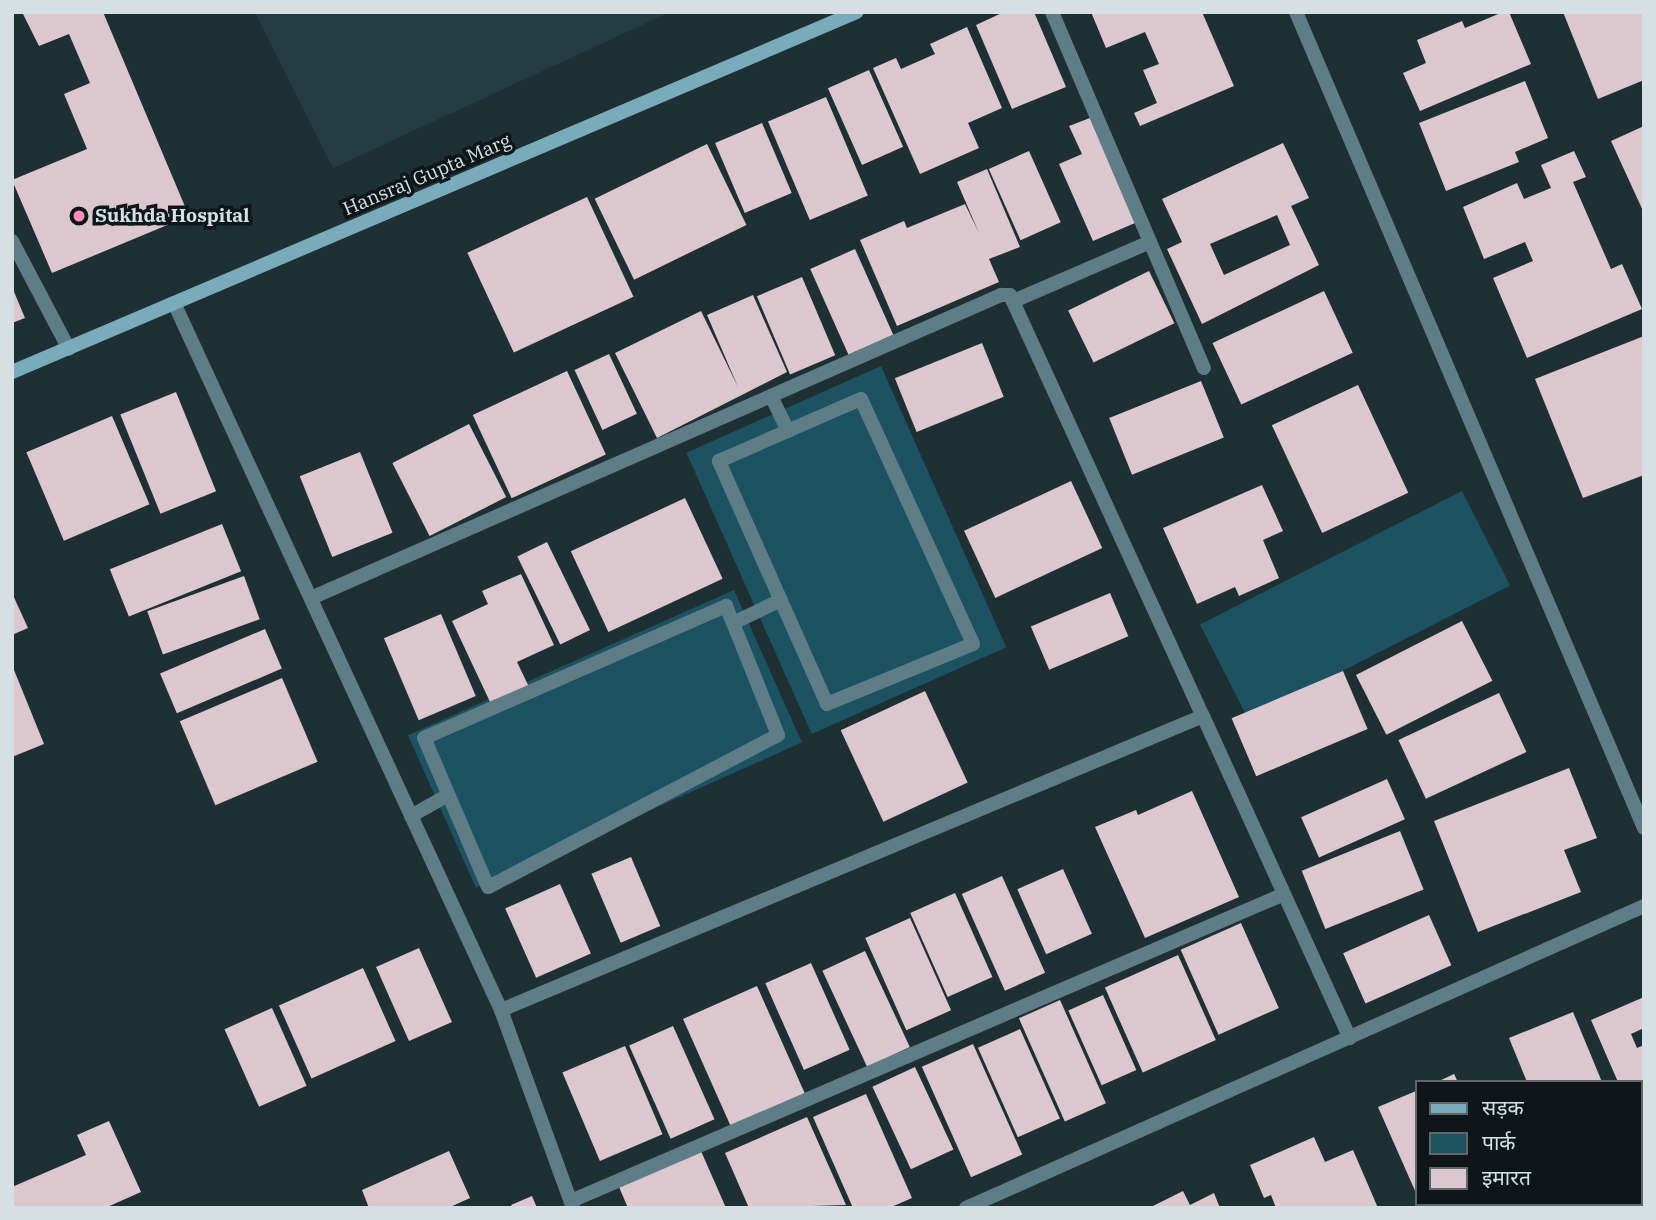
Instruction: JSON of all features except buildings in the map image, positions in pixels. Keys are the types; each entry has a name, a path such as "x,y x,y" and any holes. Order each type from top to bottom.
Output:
{"street":[{"name":"Hansraj Gupta Marg","path":"12,372 857,12"},
{"path":"1052,12 1204,368"},
{"path":"1296,12 1644,828"},
{"path":"12,241 69,349"},
{"path":"311,598 1001,295 1016,300 1150,242"},
{"path":"1016,300 1282,895 1350,1038"},
{"path":"174,303 501,1010 572,1204 1282,895"},
{"path":"771,396 788,431"},
{"path":"861,398 973,644 827,704 781,600 719,461 861,398"},
{"path":"733,623 781,600"},
{"path":"726,606 733,623 778,735 488,887 424,738 726,606"},
{"path":"501,1010 1203,716"},
{"path":"411,816 448,795"},
{"path":"967,1208 1644,906"}],"shaded area":[{"path":"255,12 670,12 333,168"}],"green space":[{"path":"881,366 1006,647 812,734 686,453"},
{"path":"1462,491 1510,585 1248,719 1200,624"},
{"path":"734,590 802,743 476,888 408,735"}],"place":[{"name":"Sukhda Hospital","path":"79,216"}]}
